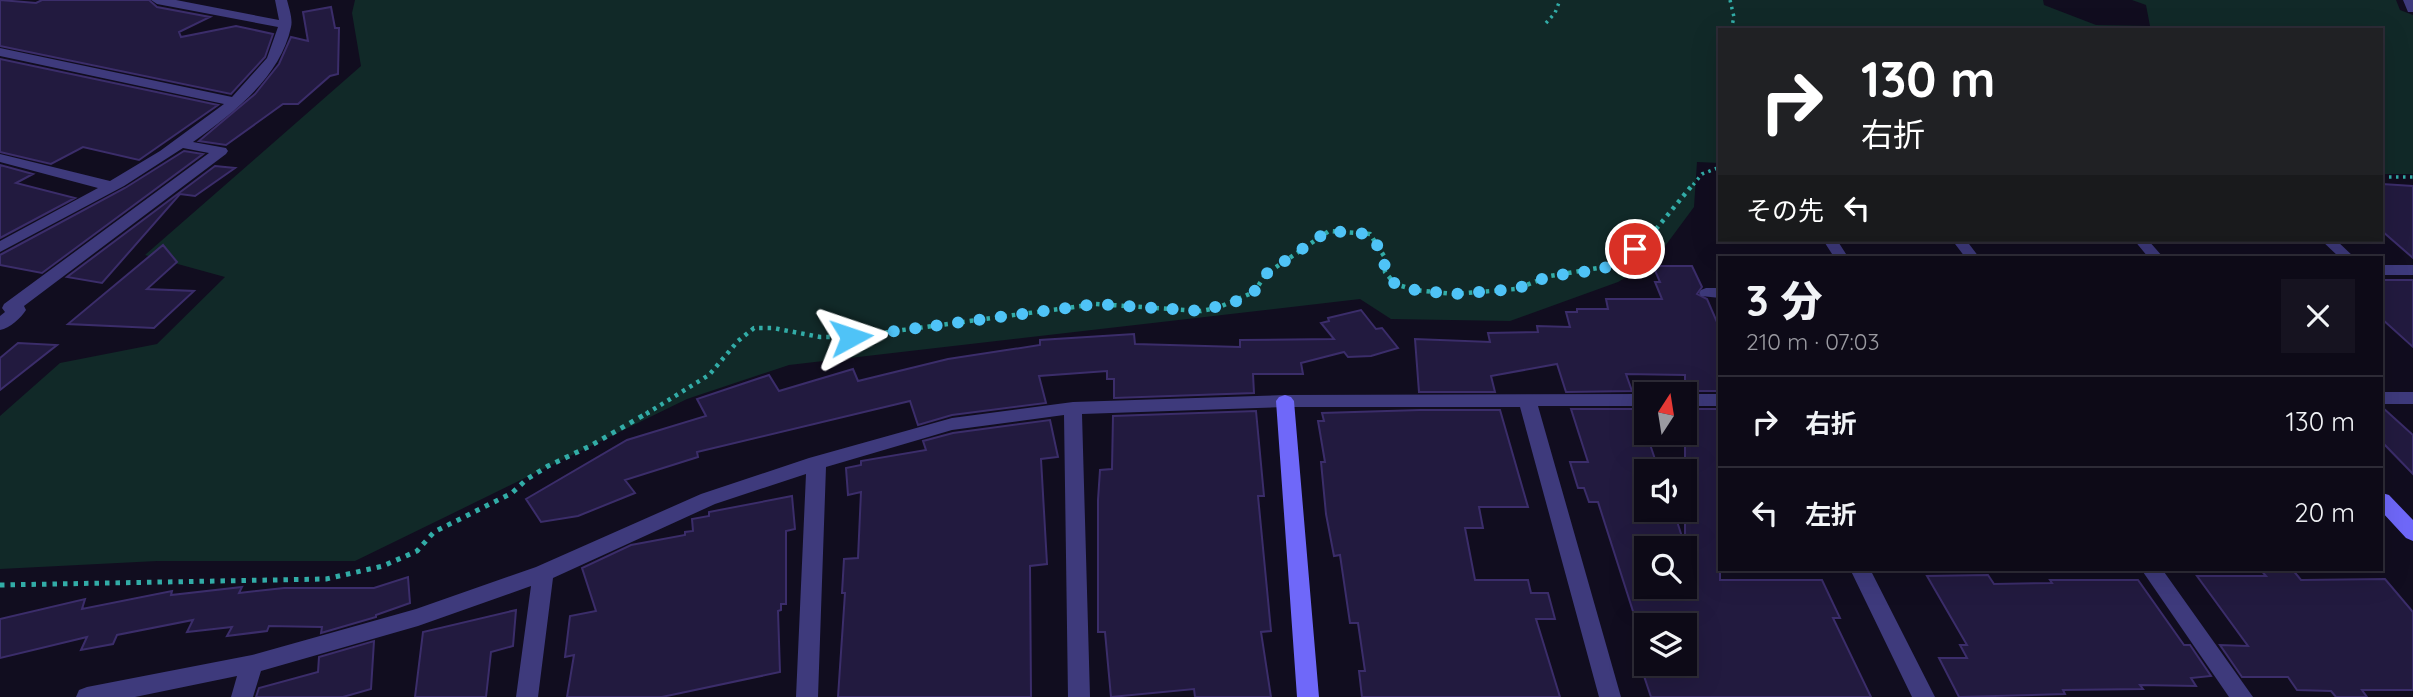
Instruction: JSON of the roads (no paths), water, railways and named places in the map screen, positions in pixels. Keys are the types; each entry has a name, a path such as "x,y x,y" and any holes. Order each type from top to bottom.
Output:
{"street":[{"path":"157,0 286,25"},
{"path":"0,247 182,144 236,102 261,77 271,61 286,25 281,0"},
{"path":"2409,0 2413,9"},
{"path":"0,52 236,102"},
{"path":"6,307 221,151 182,144"},
{"path":"0,158 110,186"},
{"path":"2383,270 2413,270"},
{"path":"0,325 18,310 6,307"},
{"path":"2383,398 2413,398"},
{"path":"1527,400 1610,697"},
{"path":"87,697 252,664 418,617 543,573 708,499 816,463 952,424 1073,408 1285,401 1634,400"},
{"path":"1698,400 1718,400"},
{"path":"1285,401 1308,697"},
{"path":"1073,408 1079,697"},
{"path":"807,697 816,463"},
{"path":"2383,501 2413,533"},
{"path":"1861,571 1924,697"},
{"path":"2152,571 2242,697"},
{"path":"527,697 543,573"},
{"path":"242,697 252,664"}],"lane":[{"path":"1961,242 1971,256"},
{"path":"2143,242 2156,256"},
{"path":"2330,242 2346,256"}]}
